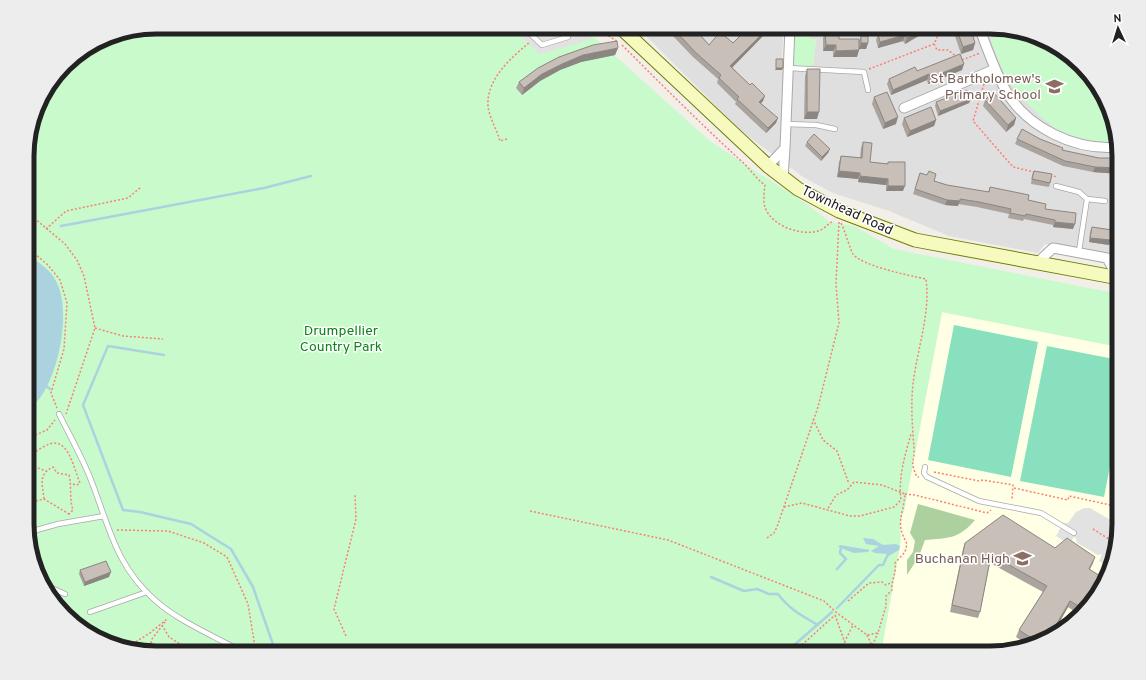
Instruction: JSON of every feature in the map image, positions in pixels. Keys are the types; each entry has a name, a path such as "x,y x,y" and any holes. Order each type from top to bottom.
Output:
{"street":[{"name":"Townhead Road","path":"627,34 768,166 798,189 839,211 915,240 1112,277"},
{"path":"783,178 790,34"},
{"path":"982,34 988,50 991,70 1005,90 1028,116 1048,131 1069,141 1103,148 1112,147"},
{"path":"904,108 991,70"},
{"path":"768,166 785,148"},
{"name":"Townhead Road","path":"1038,262 1053,248 1079,251 1107,258 1112,266"}],"lane":[{"path":"530,34 542,45 568,37 565,34"},
{"path":"788,68 864,72 868,90"},
{"path":"786,124 816,125 835,130"},
{"path":"1056,186 1079,192 1087,199 1105,201"},
{"path":"1079,251 1087,199"},
{"path":"59,414 90,480 119,556 132,576 147,592 170,612 232,646"},
{"path":"925,467 924,473 927,477 979,501 1041,513 1074,534"},
{"path":"34,531 104,516"},
{"path":"52,588 65,594"},
{"path":"90,612 147,592"}],"path":[{"path":"606,34 619,42 705,127 747,166 756,179 764,185 764,207 773,220 788,228 811,232 820,230 830,222 839,220"},
{"path":"864,72 934,44 939,34"},
{"path":"507,139 500,142 488,105 492,86 500,72 510,60 534,38"},
{"path":"934,44 937,50 948,50 962,60 988,50"},
{"path":"991,70 973,122 1013,167 1035,172"},
{"path":"1050,175 1057,177"},
{"path":"46,229 66,211 128,198 141,187"},
{"path":"34,218 65,244 81,267 95,328 64,423"},
{"path":"767,538 774,533 777,527 818,408 839,324 836,284 839,220"},
{"path":"839,220 854,255 876,267 926,279 927,290 925,324 914,372 912,431 914,450 911,465 917,477 927,477"},
{"path":"34,253 48,265 60,280 67,303 64,349 51,393 59,414 47,430 34,435"},
{"path":"95,328 123,336 163,339"},
{"path":"813,419 823,440 837,451 850,485"},
{"path":"784,507 802,503 850,516 882,512 894,507 901,500 900,492 904,458 912,431"},
{"path":"34,453 50,443 59,442 65,446 80,483 77,485 72,484"},
{"path":"34,466 46,471"},
{"path":"44,499 41,482 46,471 53,467 57,473 69,475 72,484 70,503 73,510 69,514"},
{"path":"925,467 938,473 980,481 983,480 1013,485 1013,488 1068,500 1069,496 1112,505"},
{"path":"828,510 836,495 847,490 854,482 882,485 905,494 915,495 987,513 997,505"},
{"path":"1012,496 1013,488"},
{"path":"346,636 334,609 356,519 355,494"},
{"path":"872,646 878,633 886,606 886,596 892,590 891,582 896,568 895,562 905,552 907,544 902,534 899,520 904,511 905,494"},
{"path":"34,502 44,499 69,514 77,522"},
{"path":"530,511 668,540 824,601 837,613 868,635 872,646"},
{"path":"109,529 168,531 204,543 226,557 248,604 255,646"},
{"path":"1093,529 1111,540"},
{"path":"848,601 869,583 882,582 886,585 891,582"},
{"path":"801,646 837,613"},
{"path":"835,615 845,643"},
{"path":"133,644 150,633 167,619 152,639 150,646"},
{"path":"162,625 169,637 183,646"},
{"path":"843,646 853,625"},
{"path":"868,635 878,633"}],"shaded area":[{"path":"518,34 586,34 592,39 540,54"},
{"path":"644,34 782,34 782,64 813,65 816,39 810,39 810,34 990,34 1006,35 1036,43 1051,50 1064,59 1082,76 1091,88 1106,117 1112,148 1112,258 1045,244 1038,253 949,236 889,211 833,193 803,177 740,130"},
{"path":"942,312 1112,346 1111,540 1103,570 1096,585 1087,598 1064,621 1051,630 1036,637 1013,644 998,646 882,646 900,546 899,520 904,511"},
{"path":"1084,508 1090,508 1112,521 1111,540 1105,565 1099,561 1102,554 1098,555 1077,543 1076,538 1074,537 1069,544 1056,536 1063,523 1068,523 1076,512"}],"green space":[{"name":"Drumpellier Country Park","path":"148,34 591,34 711,142 805,203 830,222 854,226 894,249 1112,293 1112,346 942,312 904,511 901,520 900,546 882,646 156,646 125,642 95,630 82,621 64,604 50,585 38,555 35,540 34,156 35,140 40,117 50,95 64,76 76,64 95,50 117,40"},
{"path":"793,34 810,34 810,39 816,39 813,66 792,65"},
{"name":"St Bartholomew's Primary School","path":"1010,36 1021,38 1051,50 1064,59 1082,76 1099,102 1106,117 1111,142 1095,141 1063,132 1038,114 1024,100 1006,76 990,38"},
{"path":"954,325 1038,342 1011,477 928,460"},
{"path":"1047,346 1112,359 1112,456 1104,497 1020,481"},
{"path":"918,504 975,520 964,531 953,536 925,540 919,556 907,575 907,560 913,552 915,541 910,533"}],"water":[{"path":"34,260 45,267 55,279 61,295 63,310 61,342 53,373 47,387 34,404"},
{"path":"863,538 873,539 883,545 896,544 900,546 899,550 887,557 887,554 875,553 871,551 879,546 866,544"},
{"path":"840,545 870,550 868,552 854,553 838,547"}],"building":[{"path":"678,34 699,34 709,45 718,34 722,34 733,43 742,34 762,34 730,66 750,85 752,83 765,96 759,102 778,118 768,128 737,99 739,97 719,78 721,75 695,52"},
{"path":"825,34 839,34 839,39 859,39 859,50 836,51 836,45 826,45"},
{"path":"878,34 914,34 907,38 905,35 880,42"},
{"path":"958,34 972,34 975,43 963,47"},
{"path":"861,36 868,36 868,43 861,43"},
{"path":"617,41 618,48 583,55 542,74 524,88 519,82 538,68 559,57 593,45"},
{"path":"960,54 964,64 930,78 929,74 893,90 889,79 915,67 917,71"},
{"path":"776,59 783,59 783,68 776,68"},
{"path":"807,69 820,69 819,112 807,112"},
{"path":"967,90 971,99 940,111 936,102"},
{"path":"887,92 898,117 885,123 874,97"},
{"path":"993,92 1016,118 1008,125 985,100"},
{"path":"931,107 936,120 910,131 904,118"},
{"path":"1022,129 1040,139 1063,148 1062,150 1099,158 1112,158 1112,168 1095,167 1065,161 1017,139"},
{"path":"814,134 830,149 822,157 807,142"},
{"path":"863,142 872,143 870,162 888,164 888,162 905,162 905,186 888,186 888,179 860,176 860,173 839,171 841,156 862,158"},
{"path":"929,171 936,174 934,181 947,185 989,192 990,187 1029,195 1028,200 1046,204 1045,209 1076,213 1075,224 1055,222 1055,220 1026,214 1025,216 1010,213 1011,209 979,202 960,199 960,201 947,200 915,189 920,173 927,175"},
{"path":"1034,171 1052,174 1050,183 1032,179"},
{"path":"1092,227 1112,230 1111,240 1090,238"},
{"path":"1003,515 1055,548 1067,538 1095,557 1089,569 1100,576 1096,585 1079,606 1070,601 1054,628 1032,638 1019,630 1047,586 991,555 980,612 952,605 965,543"},
{"path":"106,561 111,572 85,582 80,570"}],"waterway":[{"path":"61,226 264,188 311,176"},
{"path":"164,355 108,346 83,405 123,510 140,512 191,524 231,549 253,587 274,646"},
{"path":"46,386 50,389"},
{"path":"837,569 846,559 840,553 841,548"},
{"path":"837,608 879,565 883,565 888,554"},
{"path":"711,577 744,591 757,589 769,594 778,594 791,608 818,625"},
{"path":"793,646 832,612"}],"place":[{"name":"St Bartholomew's Primary School","path":"1054,87"},
{"name":"Buchanan High","path":"1023,559"}]}
